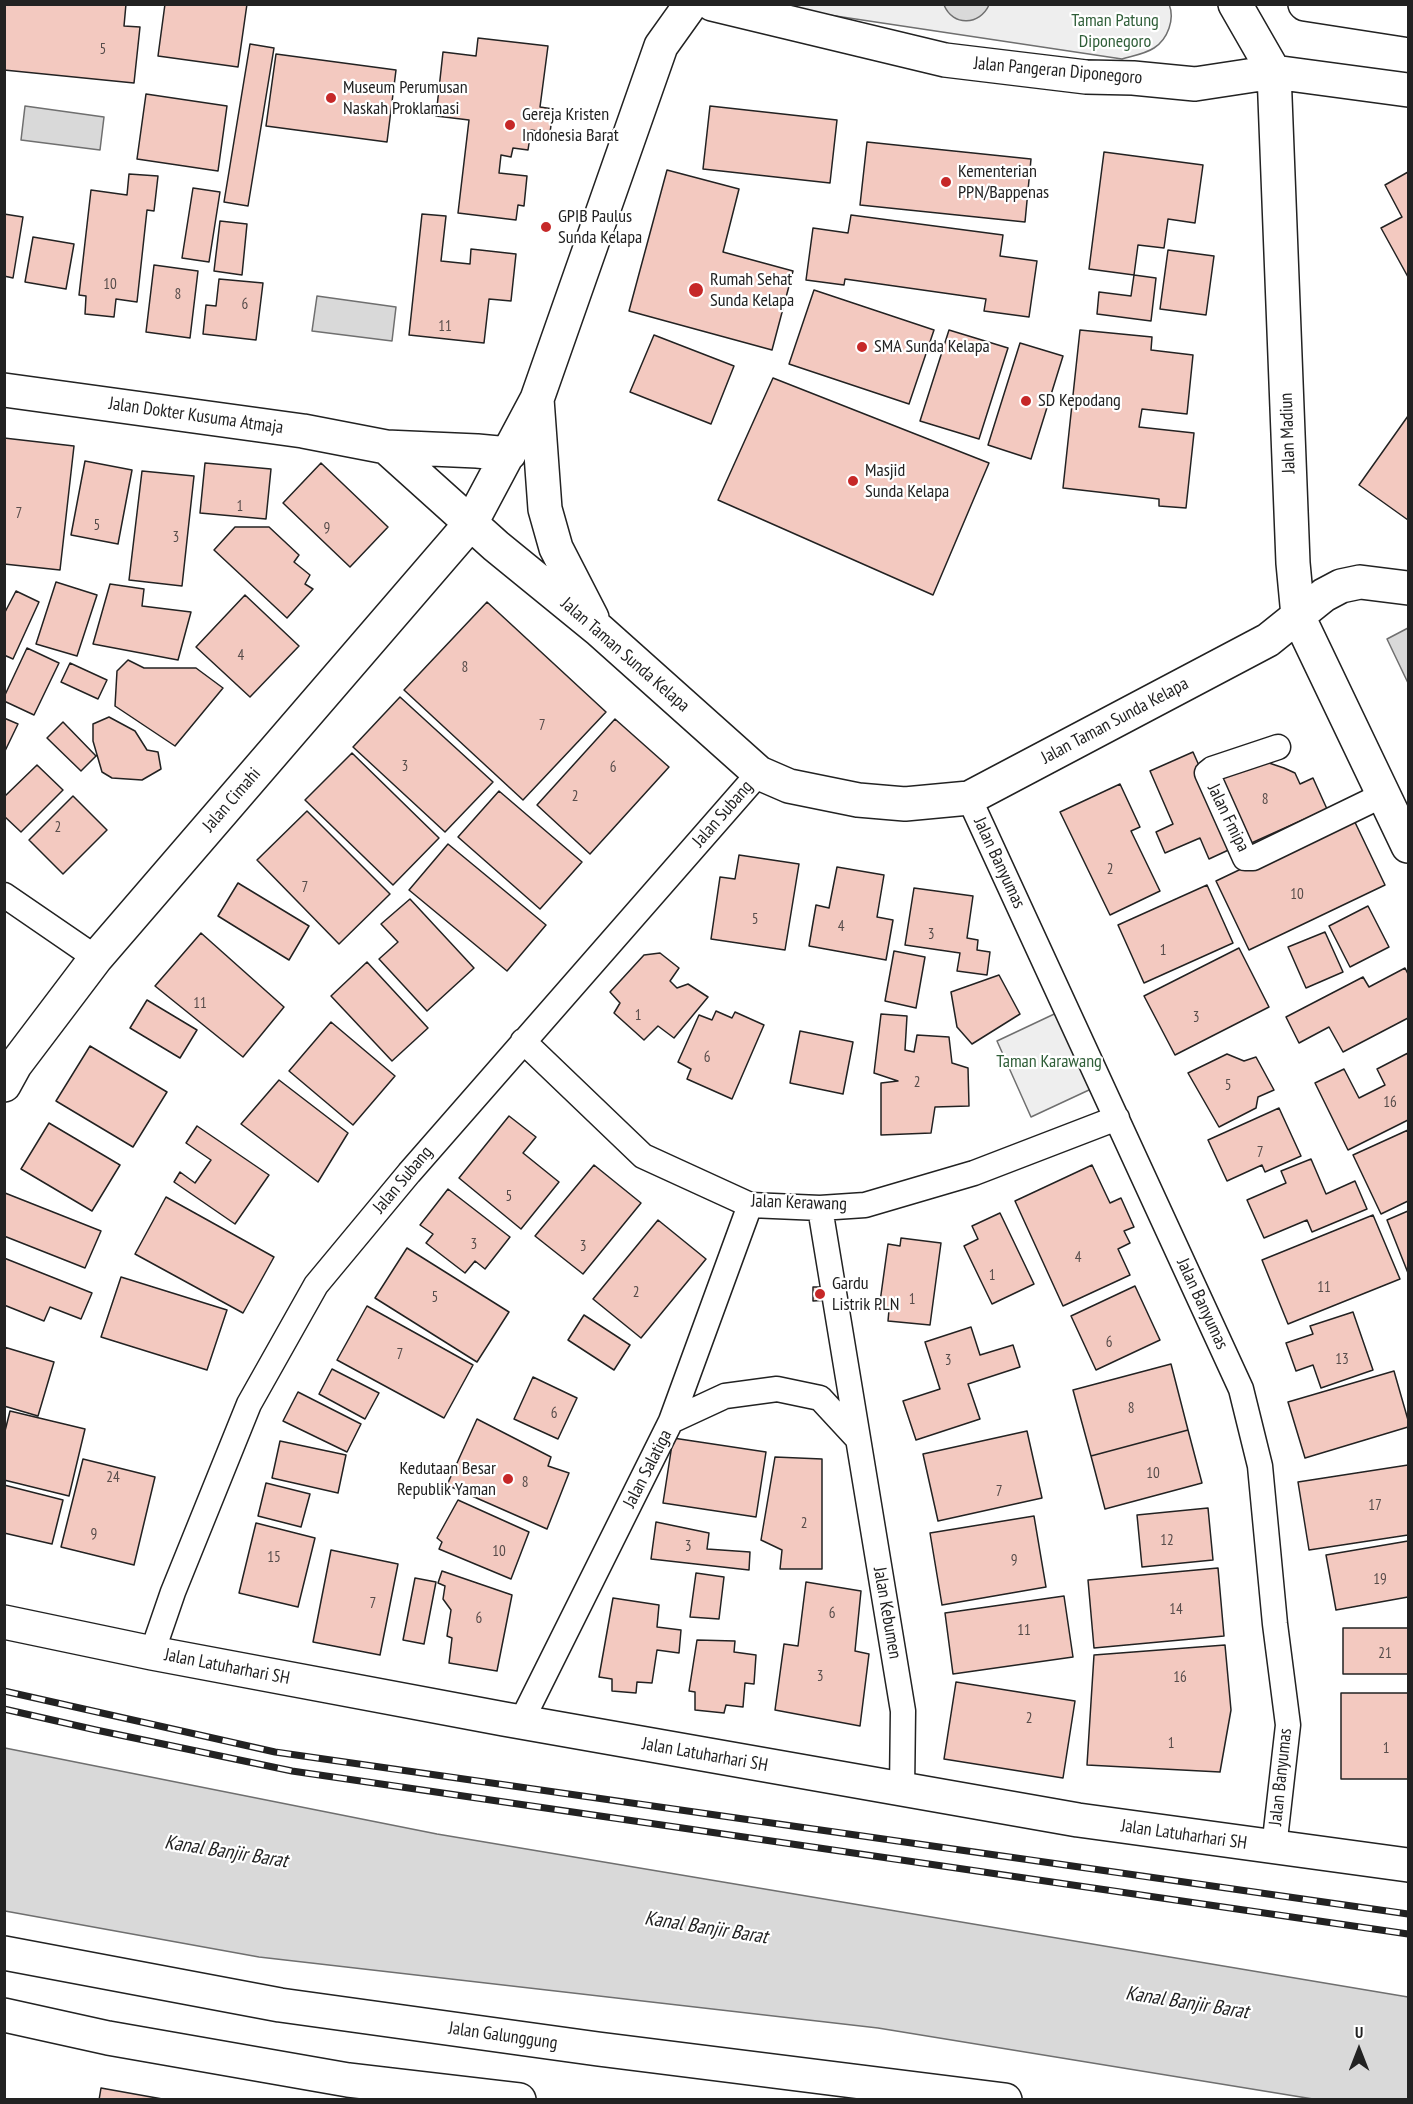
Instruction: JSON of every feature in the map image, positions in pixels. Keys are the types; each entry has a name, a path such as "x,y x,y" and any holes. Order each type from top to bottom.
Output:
{"street":[{"path":"386,447 449,506 471,523 537,399 661,46 692,4"},
{"name":"Jalan Pangeran Diponegoro","path":"712,4 945,60 1074,76 1133,78 1195,84 1274,72 1408,90"},
{"name":"Jalan Madiun","path":"1235,4 1274,72 1293,563 1298,616 1408,846"},
{"path":"1305,4 1408,20"},
{"name":"Jalan Dokter Kusuma Atmaja","path":"4,390 303,431 386,447 509,454"},
{"path":"537,399 545,509 556,548 599,630"},
{"name":"Jalan Taman Sunda Kelapa","path":"471,523 599,630 759,773 789,786 858,800 905,804 969,798 1268,640 1324,595 1341,586 1360,582 1408,588"},
{"name":"Jalan Cimahi","path":"4,1085 15,1065 96,958 471,523"},
{"name":"Jalan Fmipa","path":"1278,747 1212,769 1207,773 1245,858 1253,858 1385,794"},
{"name":"Jalan Subang","path":"152,1653 173,1592 249,1404 316,1285 523,1041 759,773"},
{"name":"Jalan Banyumas","path":"969,798 1241,1389 1260,1466 1275,1624 1288,1725 1274,1848"},
{"path":"4,895 96,958"},
{"name":"Jalan Kerawang","path":"523,1041 643,1156 750,1204 820,1208 865,1204 974,1173 1117,1118"},
{"name":"Jalan Salatiga","path":"521,1722 671,1421 750,1204"},
{"name":"Jalan Kebumen","path":"820,1208 903,1711 902,1790"},
{"path":"671,1421 725,1396 777,1389 820,1398 857,1438"},
{"name":"Jalan Latuharhari SH","path":"4,1622 152,1653 902,1790 1078,1820 1408,1866"},
{"name":"Jalan Galunggung","path":"4,1953 280,2005 587,2047 824,2088 1005,2100"},
{"path":"4,2015 108,2038 348,2080 519,2100"}],"green space":[{"name":"Taman Patung Diponegoro","path":"1169,4 1171,22 1159,44 1143,53 1122,59 789,9 784,5"},
{"name":"Taman Karawang","path":"1067,1008 1104,1083 1031,1117 997,1041"}],"water":[{"path":"944,5 989,5 979,17 966,21 954,17"},
{"path":"25,106 104,117 100,150 21,140"},
{"path":"317,296 396,307 392,341 312,331"},
{"path":"1408,628 1408,683 1387,639"},
{"name":"Kanal Banjir Barat","path":"5,1748 437,1834 1408,1997 1408,2099 1313,2099 878,2028 259,1957 5,1911"}],"building":[{"path":"4,4 126,4 124,26 140,27 134,83 4,70"},
{"path":"165,4 247,4 238,67 158,56"},
{"name":"Gereja Kristen Indonesia Barat","path":"478,38 548,46 540,107 553,109 550,133 531,130 528,150 513,148 511,157 501,155 499,173 527,176 524,206 518,205 516,220 458,213 469,120 436,116 443,52 476,56"},
{"path":"250,44 274,48 248,206 224,202"},
{"name":"Museum Perumusan Naskah Proklamasi","path":"276,54 396,70 387,142 266,126"},
{"path":"146,94 227,106 218,171 137,159"},
{"path":"710,106 837,120 830,183 703,169"},
{"name":"Kementerian PPN/Bappenas","path":"867,142 1031,159 1025,222 860,205"},
{"path":"1104,152 1203,165 1195,223 1168,219 1164,248 1138,245 1134,275 1089,269"},
{"path":"667,170 739,189 723,252 793,271 772,350 629,311"},
{"path":"1408,172 1408,277 1381,228 1402,217 1385,185"},
{"path":"129,174 158,176 154,211 147,210 137,302 116,299 114,317 85,314 86,296 79,295 91,190 127,195"},
{"path":"193,188 220,192 209,262 182,258"},
{"path":"4,214 23,217 13,278 4,276"},
{"path":"422,214 446,216 441,261 470,264 471,249 516,254 511,301 489,299 484,343 409,335"},
{"path":"851,215 1003,235 1000,256 1037,261 1029,317 984,311 986,299 845,279 844,285 806,280 813,228 848,233"},
{"path":"220,221 247,224 242,275 214,271"},
{"path":"33,237 74,244 66,289 25,282"},
{"path":"1168,250 1214,256 1206,315 1160,309"},
{"path":"154,265 198,271 190,338 146,332"},
{"path":"1134,275 1156,278 1151,321 1097,314 1099,292 1131,296"},
{"path":"219,279 263,283 256,340 203,334 206,305 216,306"},
{"name":"SMA Sunda Kelapa","path":"814,290 934,330 909,404 789,364"},
{"path":"949,330 1008,348 979,439 920,421"},
{"path":"1080,330 1152,337 1151,350 1193,355 1187,414 1142,409 1139,427 1194,433 1186,508 1159,506 1159,499 1063,488"},
{"path":"654,335 734,366 711,424 630,392"},
{"name":"SD Kepodang","path":"1020,343 1063,356 1031,459 988,445"},
{"name":"Masjid Sunda Kelapa","path":"773,378 989,463 933,595 718,500"},
{"path":"1408,416 1408,520 1359,485"},
{"path":"4,438 74,446 60,570 4,564"},
{"path":"85,461 132,470 118,544 71,535"},
{"path":"205,463 271,469 266,519 200,513"},
{"path":"321,463 388,527 350,567 283,503"},
{"path":"142,471 194,476 182,586 129,580"},
{"path":"235,527 269,527 299,555 294,562 310,575 305,584 313,589 287,618 214,550"},
{"path":"56,582 97,595 77,656 36,644"},
{"path":"110,584 144,589 142,606 191,612 178,660 93,644"},
{"path":"16,591 39,602 13,659 4,655 4,614"},
{"path":"245,595 299,646 250,697 196,647"},
{"path":"487,602 606,712 523,800 404,690"},
{"path":"27,648 59,663 34,715 4,701"},
{"path":"128,660 144,668 196,668 223,688 175,746 115,706 117,671"},
{"path":"70,663 107,680 98,699 61,682"},
{"path":"400,697 493,782 445,832 353,747"},
{"path":"109,717 135,731 147,750 158,752 161,769 142,780 112,778 102,772 93,741 93,724"},
{"path":"4,718 18,724 4,753"},
{"path":"615,719 669,767 590,854 537,805"},
{"path":"63,722 96,756 81,771 47,738"},
{"path":"1193,752 1235,847 1209,859 1200,838 1165,853 1156,832 1173,824 1150,771"},
{"path":"352,753 439,838 393,885 305,800"},
{"path":"1257,763 1269,763 1295,773 1300,784 1313,778 1327,809 1247,845 1213,776"},
{"path":"37,765 63,790 21,832 4,816 4,797"},
{"path":"1120,784 1140,827 1131,831 1160,891 1110,915 1060,812"},
{"path":"499,791 582,862 540,909 458,837"},
{"path":"73,796 107,830 63,874 29,840"},
{"path":"307,811 390,894 339,944 257,860"},
{"path":"1352,816 1385,885 1249,950 1216,881"},
{"path":"448,844 546,925 507,971 409,890"},
{"path":"739,855 799,864 785,950 711,939 720,877 735,879"},
{"path":"837,867 884,875 877,917 893,920 886,960 809,946 816,905 829,908"},
{"path":"238,883 309,926 289,960 218,916"},
{"path":"1207,885 1233,943 1144,983 1118,925"},
{"path":"914,888 973,896 967,938 978,940 977,950 990,952 987,975 957,971 960,953 905,945"},
{"path":"410,899 474,968 427,1011 379,959 398,942 381,924"},
{"path":"1368,906 1389,947 1350,967 1329,926"},
{"path":"1325,932 1343,972 1306,988 1288,947"},
{"path":"201,933 284,1007 243,1057 155,986"},
{"path":"1239,948 1269,1007 1175,1055 1144,996"},
{"path":"894,951 925,957 916,1008 885,1001"},
{"path":"660,953 679,968 670,981 677,988 688,984 708,997 674,1038 658,1026 644,1040 614,1013 620,1003 610,992 644,955"},
{"path":"367,962 428,1028 392,1061 331,996"},
{"path":"1405,968 1408,974 1408,1018 1343,1052 1329,1027 1299,1043 1286,1017 1363,977 1369,987"},
{"path":"999,975 1020,1014 972,1044 957,1027 951,992"},
{"path":"147,1000 197,1030 180,1058 130,1028"},
{"path":"716,1011 732,1018 735,1012 764,1025 732,1099 687,1079 691,1069 678,1062 699,1015 712,1020"},
{"path":"881,1014 907,1016 905,1050 914,1052 917,1035 949,1037 952,1063 968,1068 969,1106 935,1107 931,1133 881,1135 881,1083 898,1081 874,1073"},
{"path":"331,1022 395,1076 353,1125 289,1071"},
{"path":"800,1031 853,1042 843,1094 790,1083"},
{"path":"90,1046 167,1092 133,1147 56,1101"},
{"path":"1408,1053 1408,1120 1348,1150 1315,1083 1344,1069 1359,1098 1385,1085 1377,1069"},
{"path":"1227,1054 1244,1061 1256,1057 1274,1090 1258,1097 1256,1108 1219,1127 1188,1073"},
{"path":"279,1080 348,1133 318,1182 241,1124"},
{"path":"1279,1108 1301,1156 1265,1172 1262,1165 1227,1181 1208,1140"},
{"path":"509,1116 536,1137 523,1153 559,1182 521,1229 459,1178"},
{"path":"49,1123 120,1165 92,1211 21,1169"},
{"path":"197,1126 269,1175 235,1224 174,1182 180,1172 195,1183 211,1160 186,1143"},
{"path":"1408,1130 1408,1201 1381,1214 1353,1155"},
{"path":"1311,1159 1326,1194 1355,1181 1367,1209 1312,1232 1307,1220 1264,1238 1247,1200 1286,1183 1281,1171"},
{"path":"594,1165 641,1203 583,1274 535,1236"},
{"path":"1092,1165 1110,1203 1121,1198 1134,1227 1124,1231 1130,1243 1118,1249 1130,1275 1063,1306 1015,1201"},
{"path":"448,1189 510,1237 485,1269 475,1261 465,1273 426,1243 433,1234 420,1225"},
{"path":"5,1193 101,1231 85,1268 4,1236"},
{"path":"166,1197 274,1257 243,1313 135,1254"},
{"path":"1408,1211 1408,1273 1387,1220"},
{"path":"1000,1213 1034,1284 992,1304 964,1246 978,1239 972,1226"},
{"path":"1373,1215 1400,1279 1288,1324 1262,1260"},
{"path":"658,1220 706,1259 641,1338 593,1299"},
{"path":"901,1238 941,1243 930,1325 888,1321 889,1310 879,1309 888,1244 900,1246"},
{"path":"407,1248 509,1312 477,1362 375,1298"},
{"path":"4,1258 92,1293 81,1319 50,1307 44,1321 4,1305"},
{"path":"121,1277 227,1310 207,1370 101,1337"},
{"path":"1135,1286 1160,1340 1096,1370 1071,1316"},
{"name":"Gardu Listrik PLN","path":"813,1287 828,1287 828,1300 813,1301"},
{"path":"367,1306 473,1365 444,1418 337,1360"},
{"path":"1353,1312 1373,1370 1321,1388 1313,1365 1296,1371 1286,1343 1313,1334 1310,1326"},
{"path":"584,1315 630,1345 614,1370 568,1340"},
{"path":"971,1327 980,1355 1013,1345 1020,1367 968,1384 980,1419 916,1440 903,1401 940,1389 925,1342"},
{"path":"4,1347 54,1362 38,1416 4,1406"},
{"path":"1171,1364 1188,1430 1091,1456 1073,1390"},
{"path":"332,1369 379,1393 365,1419 319,1394"},
{"path":"1394,1371 1408,1427 1305,1458 1288,1402"},
{"path":"533,1377 577,1398 558,1439 514,1419"},
{"path":"298,1392 361,1424 347,1452 283,1421"},
{"path":"10,1411 85,1429 69,1496 4,1480 4,1435"},
{"name":"Kedutaan Besar Republik Yaman","path":"477,1419 551,1457 548,1466 569,1473 547,1529 447,1485"},
{"path":"1188,1430 1202,1483 1105,1509 1091,1456"},
{"path":"1027,1431 1042,1498 938,1521 923,1454"},
{"path":"673,1438 766,1452 756,1517 663,1503"},
{"path":"280,1441 346,1455 338,1493 272,1478"},
{"path":"775,1457 822,1459 822,1569 780,1569 782,1550 761,1540"},
{"path":"83,1459 155,1477 134,1565 61,1547"},
{"path":"1408,1465 1408,1535 1309,1550 1298,1482"},
{"path":"266,1483 310,1494 301,1527 258,1516"},
{"path":"4,1485 63,1500 52,1544 4,1533"},
{"path":"458,1500 529,1532 511,1579 439,1549 442,1542 437,1538"},
{"path":"1208,1508 1213,1560 1142,1567 1137,1515"},
{"path":"1034,1516 1046,1587 942,1605 930,1533"},
{"path":"656,1522 709,1533 707,1549 750,1552 749,1570 651,1559"},
{"path":"256,1523 315,1538 298,1607 239,1593"},
{"path":"1408,1541 1408,1597 1336,1610 1326,1555"},
{"path":"331,1550 398,1564 380,1655 313,1642"},
{"path":"1218,1568 1224,1636 1094,1648 1088,1580"},
{"path":"442,1571 512,1595 497,1671 449,1663 452,1638 447,1636 451,1610 443,1599 445,1586 438,1583"},
{"path":"696,1573 724,1577 719,1619 690,1617"},
{"path":"415,1578 436,1582 424,1644 403,1640"},
{"path":"806,1582 861,1591 855,1651 869,1654 860,1726 775,1710 784,1644 798,1646"},
{"path":"1064,1596 1073,1657 953,1674 945,1613"},
{"path":"613,1598 659,1605 657,1627 681,1630 679,1653 657,1650 652,1683 637,1682 636,1693 612,1691 612,1679 599,1677"},
{"path":"1343,1628 1408,1628 1408,1674 1343,1674"},
{"path":"697,1640 735,1641 734,1652 756,1655 754,1684 745,1683 743,1707 726,1705 724,1713 695,1710 695,1692 689,1691"},
{"path":"1225,1645 1231,1710 1220,1772 1087,1765 1094,1655"},
{"path":"956,1682 1075,1701 1063,1778 944,1759"},
{"path":"1341,1693 1408,1693 1408,1779 1341,1779"},
{"path":"101,2088 168,2100 99,2100"}],"railway":[{"path":"4,1691 275,1752 1408,1914"},
{"path":"4,1709 292,1771 1408,1934"}],"place":[{"name":"Museum Perumusan Naskah Proklamasi","path":"331,98"},
{"name":"Gereja Kristen Indonesia Barat","path":"510,125"},
{"name":"Kementerian PPN/Bappenas","path":"946,182"},
{"name":"GPIB Paulus Sunda Kelapa","path":"546,227"},
{"name":"Rumah Sehat Sunda Kelapa","path":"696,290"},
{"name":"SMA Sunda Kelapa","path":"862,347"},
{"name":"SD Kepodang","path":"1026,401"},
{"name":"Masjid Sunda Kelapa","path":"853,481"},
{"name":"Gardu Listrik PLN","path":"820,1294"},
{"name":"Kedutaan Besar Republik Yaman","path":"508,1479"}]}
